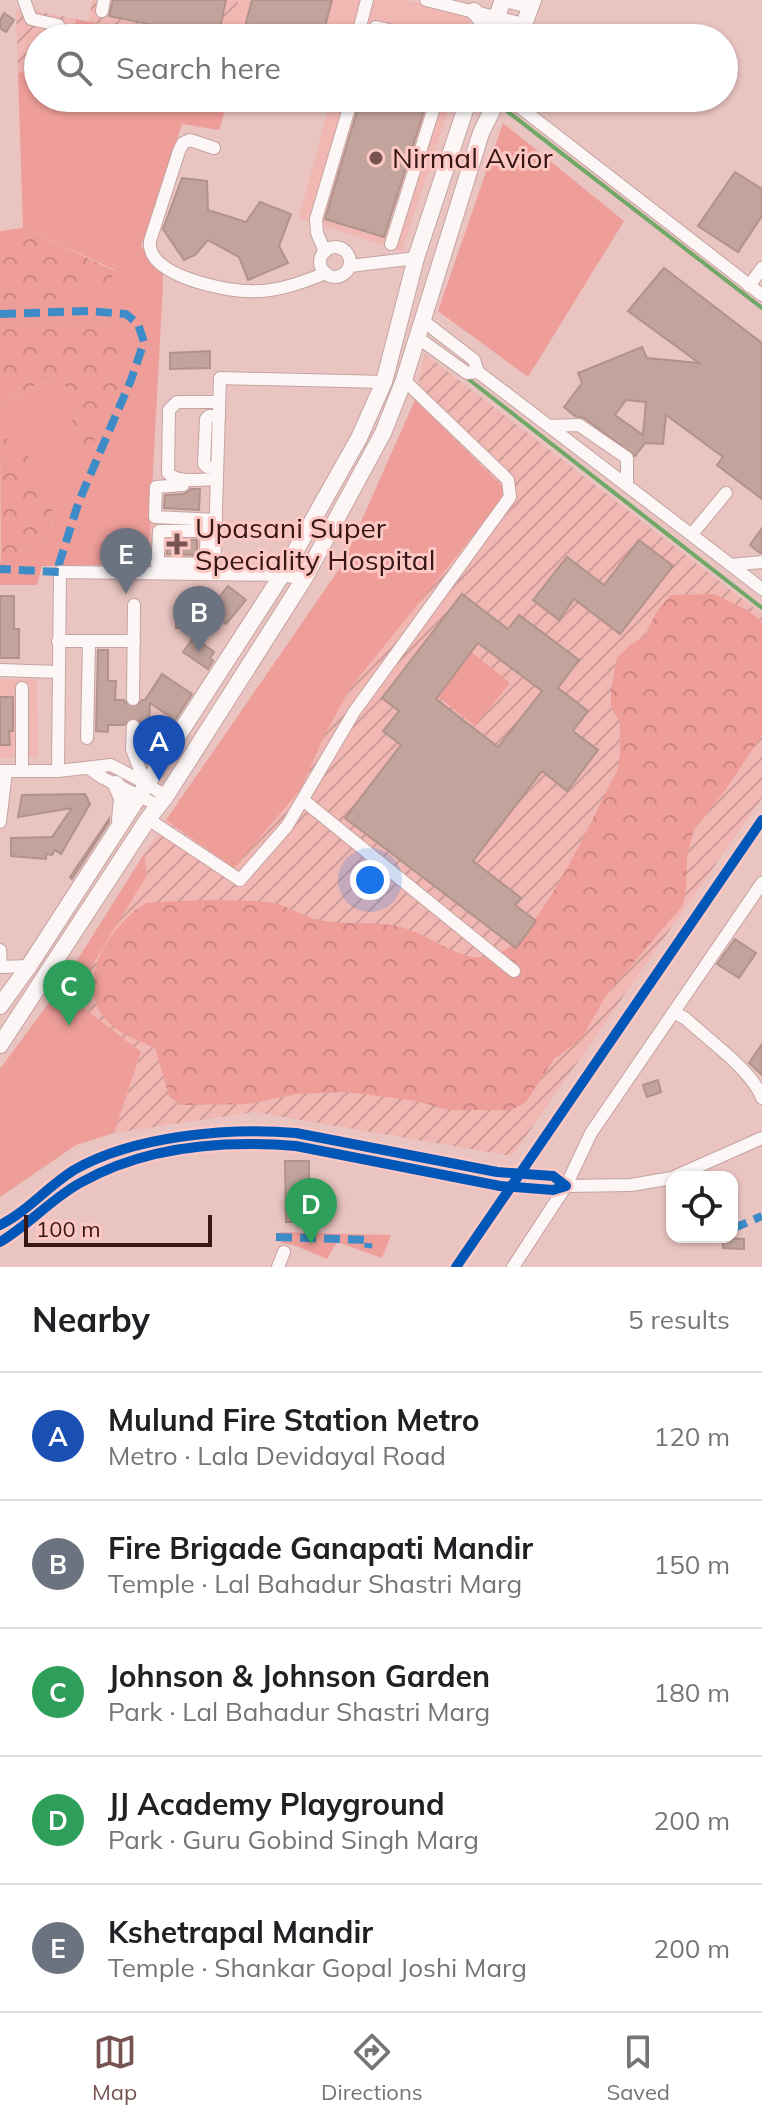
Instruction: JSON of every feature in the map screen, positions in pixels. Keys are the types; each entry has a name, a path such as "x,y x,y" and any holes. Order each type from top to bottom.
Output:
{"main road":[{"path":"492,24 500,4"},
{"path":"524,24 532,4"},
{"path":"474,11 482,24"},
{"path":"0,1006 282,575 359,438 384,382 416,258 464,112"},
{"path":"0,1045 304,579 383,433 404,380 481,133 491,112"},
{"path":"116,784 122,798 120,822"}],"street":[{"path":"24,0 31,19 54,24"},
{"path":"361,24 367,0"},
{"path":"426,0 474,11 500,4 532,4"},
{"path":"500,4 516,24"},
{"path":"326,273 321,265 325,252 317,233 316,219 346,112"},
{"path":"391,244 433,112"},
{"path":"526,112 762,295"},
{"path":"214,148 190,140 183,143 179,151 150,241 150,249 165,268 199,283 247,291 297,285 326,273 340,276 350,266 416,258"},
{"path":"325,252 333,247 342,249 349,256 350,266"},
{"path":"749,286 762,268"},
{"path":"422,320 474,360 478,372 762,589"},
{"path":"417,337 467,373 478,372"},
{"path":"208,568 220,378 384,382"},
{"path":"0,822 3,771 58,771 111,765 240,880 287,826 354,712 510,497 508,480 404,380"},
{"path":"215,477 177,479 170,476 168,426 169,410 173,403 217,402"},
{"path":"549,426 579,425 627,458 627,485"},
{"path":"212,525 156,518 154,488 215,477"},
{"path":"692,534 726,493"},
{"path":"157,568 159,531 212,525"},
{"path":"731,565 762,562"},
{"path":"58,771 60,572 208,568 304,579"},
{"path":"133,699 134,605"},
{"path":"58,641 134,641"},
{"path":"87,738 89,641"},
{"path":"0,670 58,672"},
{"path":"22,688 22,771"},
{"path":"133,726 132,749 141,789"},
{"path":"90,769 116,784 141,789"},
{"path":"303,800 514,971"},
{"path":"513,1267 591,1133 762,883"},
{"path":"0,950 0,967 29,966"},
{"path":"674,1012 686,1019 749,1077 762,1098"},
{"path":"0,1225 75,1169 126,1150 192,1135 273,1131 311,1136 498,1179 553,1176 559,1188"},
{"path":"687,1171 762,1138"},
{"path":"0,1242 78,1183 154,1154 182,1147 269,1144 319,1149 559,1188 631,1185 666,1178"},
{"path":"49,1188 58,1198"},
{"path":"278,1267 284,1252"}],"shaded area":[{"path":"92,0 238,0 233,24 89,22"},
{"path":"238,0 406,0 467,13 470,24 233,24"},
{"path":"16,10 76,19 76,24 24,24 24,73 18,72"},
{"path":"327,112 448,112 402,251 299,218"},
{"path":"425,354 762,614 762,798 512,1156 254,1112 114,1133 141,1052 71,999 147,875 144,854 342,565 415,400"},
{"name":"Upasani Super Speciality Hospital","path":"151,520 206,526 204,562 148,562"},
{"path":"0,679 37,679 38,757 0,758"}],"green space":[{"path":"76,19 99,24 76,24"},
{"path":"18,72 24,73 24,112 225,112 219,130 182,124 141,246 148,257 162,265 163,284 148,564 42,566 37,585 0,585 0,562 37,544 51,530 53,507 6,439 0,439 0,404 39,384 70,387 73,415 66,441 112,325 48,321 0,324 0,299 69,299 115,270 23,228"},
{"path":"503,123 624,221 528,377 438,311"},
{"path":"23,228 115,271 108,287 69,299 0,299 0,231"},
{"path":"48,321 112,325 123,344 119,387 86,460 78,460 65,441 73,415 69,387 39,384 0,404 0,324"},
{"path":"415,400 508,492 351,687 326,732 300,790 234,868 166,820 342,565"},
{"path":"6,438 37,464 53,507 51,530 37,544 1,562 0,439"},
{"path":"714,594 747,610 762,622 762,735 694,830 687,856 683,905 607,994 581,1039 554,1059 526,1102 511,1110 448,1110 417,1101 346,1092 296,1094 248,1104 181,1105 169,1096 155,1048 125,1035 110,1024 99,1009 94,992 94,975 99,958 119,926 146,903 207,900 268,902 319,920 404,928 466,956 492,956 505,950 521,937 552,894 617,771 620,722 611,708 611,691 617,658 644,637 657,611 671,595"},
{"path":"470,651 510,683 475,726 435,694"},
{"path":"144,854 147,875 72,999 141,1052 114,1133 76,1145 0,1197 0,1069 59,989"},
{"path":"281,1232 391,1235 382,1258 337,1242 327,1259 281,1243"}],"building":[{"path":"113,0 226,0 221,24 149,24 109,16"},
{"path":"252,0 332,0 326,24 246,24"},
{"path":"4,13 14,20 6,32 0,28"},
{"name":"Nirmal Avior","path":"357,112 424,112 384,237 325,219"},
{"path":"735,172 762,189 762,216 738,252 698,226"},
{"path":"182,178 207,181 208,210 246,222 260,202 291,214 279,246 288,263 248,280 239,257 208,240 195,255 184,260 163,229"},
{"path":"664,268 762,343 762,499 717,465 723,457 666,415 663,444 645,443 635,456 564,407 582,383 578,373 642,347 647,358 699,363 628,311","holes":["626,400 646,402 643,435 615,415"]},
{"path":"210,351 210,368 170,369 170,353"},
{"path":"191,489 200,489 199,510 164,508 165,495 184,494"},
{"path":"762,528 762,553 760,553 750,545"},
{"path":"168,540 197,540 197,555 167,554"},
{"path":"639,540 673,566 620,634 574,599 559,620 533,600 567,557 604,585"},
{"path":"228,586 246,600 226,624 209,610"},
{"path":"462,594 508,629 519,615 579,660 558,688 588,711 573,731 598,750 567,791 542,771 473,861 521,898 515,905 536,921 516,948 345,818 401,745 383,731 399,711 382,698","holes":["478,643 542,691 498,747 436,699"]},
{"path":"0,596 14,596 14,629 19,629 19,658 0,658"},
{"path":"176,613 186,613 186,628 176,628"},
{"path":"194,637 214,652 208,669 183,652"},
{"path":"98,650 108,650 108,681 116,681 115,700 124,700 129,707 137,707 145,700 162,674 192,694 147,763 175,720 150,703 149,725 142,725 133,717 124,725 108,725 108,732 96,731"},
{"path":"0,697 13,697 10,745 0,745"},
{"path":"85,794 90,804 61,854 55,850 52,855 46,854 46,859 11,856 11,838 52,837 72,808 18,817 22,795"},
{"path":"109,819 109,822 72,879 70,877"},
{"path":"735,939 756,953 739,978 717,964"},
{"path":"762,1044 762,1075 749,1063"},
{"path":"658,1080 661,1092 647,1097 643,1085"},
{"path":"285,1161 309,1161 309,1222 286,1222"},
{"path":"738,1239 744,1239 744,1249 723,1248 723,1243 738,1243"}],"waterway":[{"path":"508,112 762,308"},
{"path":"467,378 762,608"}],"tunnel":[{"path":"133,699 133,726"}],"marked path":[{"path":"0,314 88,311 126,314 138,324 144,342 79,501 59,564 60,572 0,569"},
{"path":"738,1226 762,1216"},
{"path":"276,1237 369,1240 368,1248"}],"cycle path":[{"path":"456,1267 762,820"},
{"path":"0,1225 64,1176 98,1158 182,1136 241,1131 296,1133 497,1172 553,1176 566,1186 553,1190 500,1186 296,1146 213,1145 158,1153 105,1171 69,1189 0,1242"}],"place":[{"name":"Nirmal Avior","path":"376,158"},
{"name":"Upasani Super Speciality Hospital","path":"177,544"},
{"name":"Kshetrapal Mandir","path":"126,594"},
{"name":"Fire Brigade Ganapati Mandir","path":"199,652"},
{"name":"Mulund Fire Station Metro","path":"159,781"},
{"name":"Johnson & Johnson Garden","path":"69,1026"},
{"name":"JJ Academy Playground","path":"311,1244"}]}
